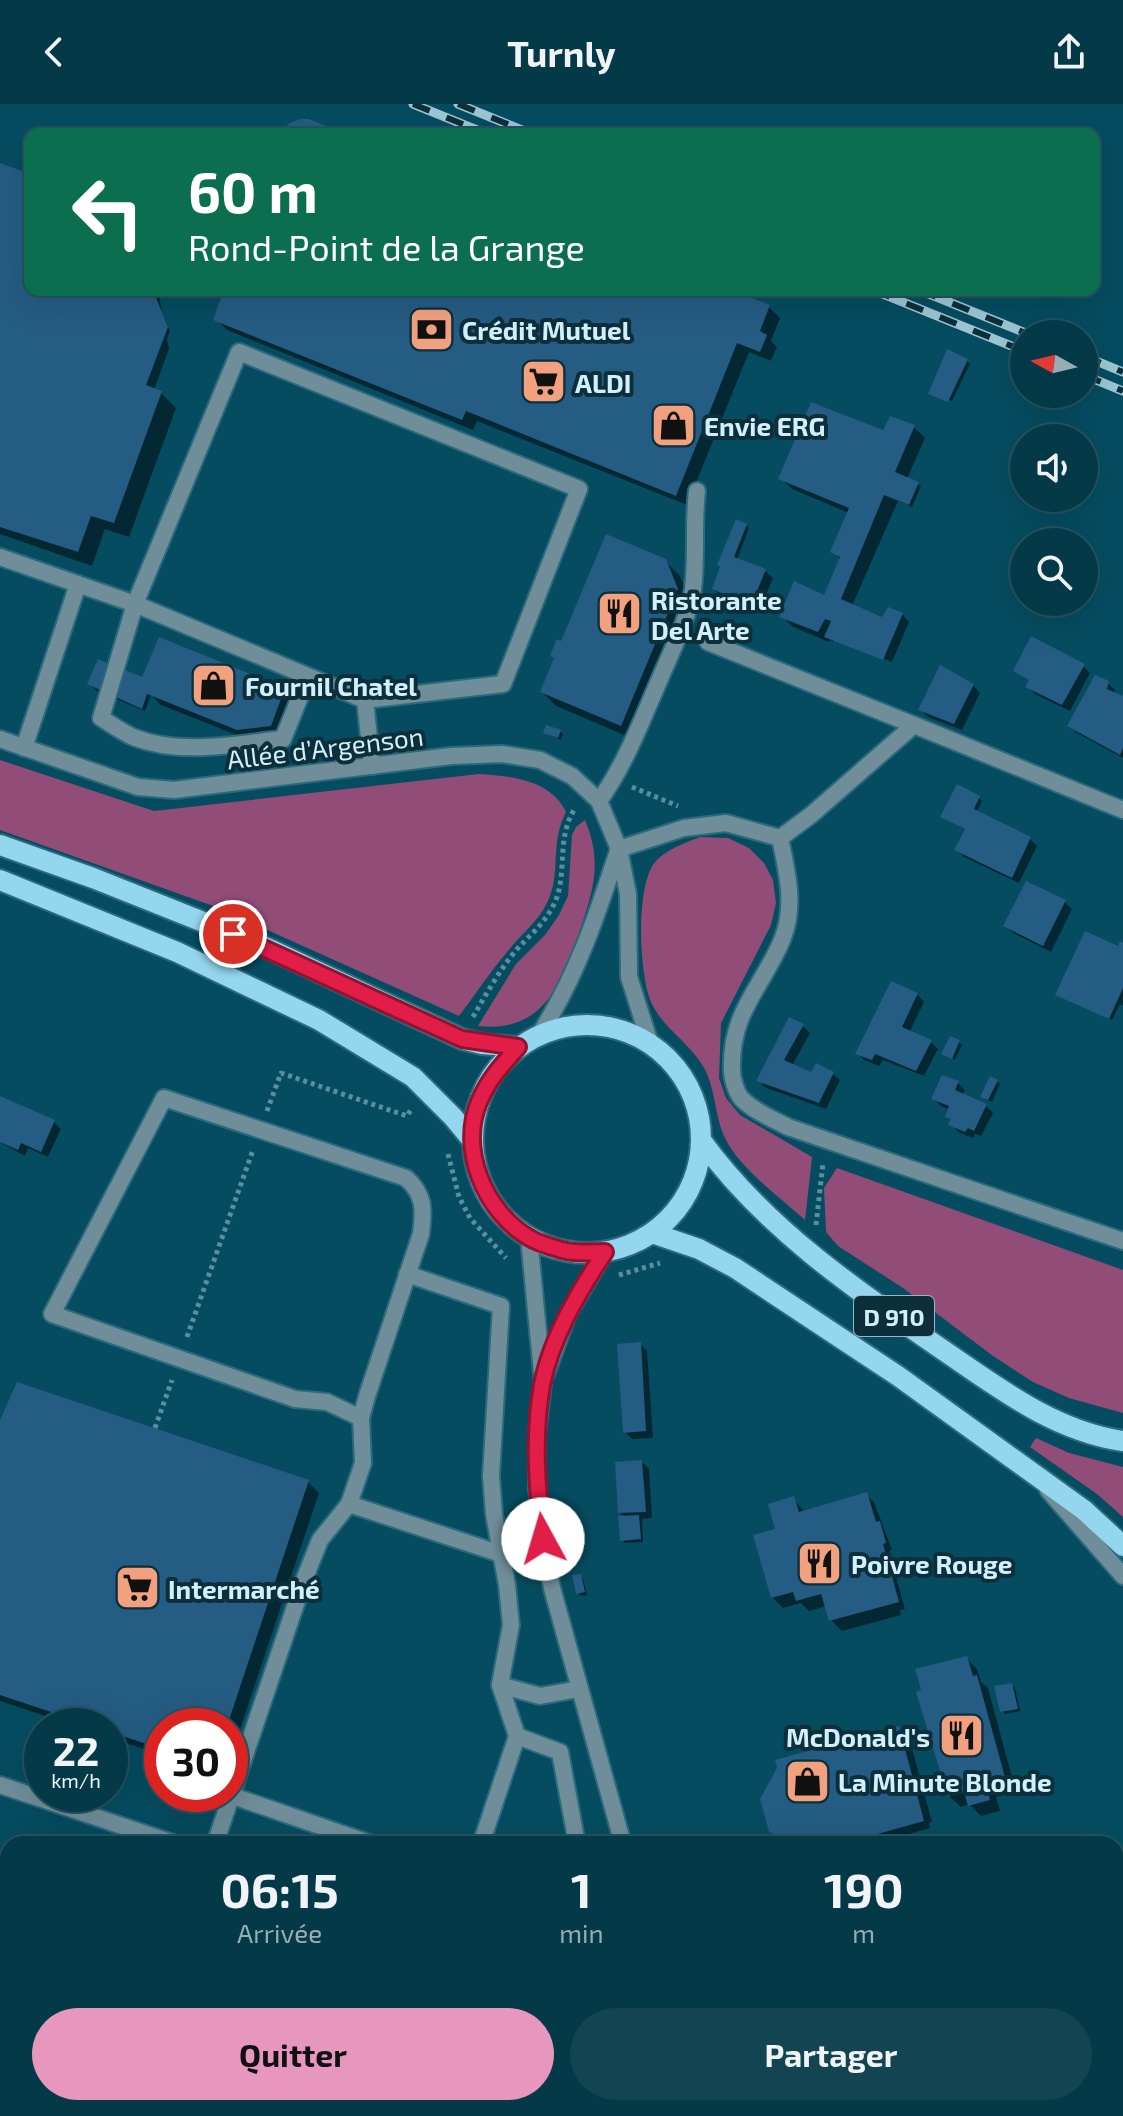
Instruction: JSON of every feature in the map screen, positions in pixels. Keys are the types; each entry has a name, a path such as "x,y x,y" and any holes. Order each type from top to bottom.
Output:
{"main road":[{"path":"0,845 93,878 261,945 462,1039 518,1047"},
{"path":"0,880 177,952 319,1020 413,1077 472,1140"},
{"path":"576,1025 615,1027 650,1043 672,1062 688,1085 698,1112 701,1140 696,1175 678,1208 652,1233 630,1245 605,1252 566,1252 529,1238 506,1220 488,1197 477,1170 472,1140 477,1105 493,1073 518,1047 539,1035 576,1025"},
{"name":"D 910","path":"701,1140 720,1166 785,1229 901,1321 1019,1402 1075,1428 1123,1441"},
{"name":"D 910","path":"652,1233 699,1249 735,1268 898,1376 1084,1510 1123,1546"}],"street":[{"path":"0,557 135,604 365,700 503,684 579,489 239,352 135,604 101,718 132,737 167,746 204,748 283,739 308,677"},
{"path":"599,801 618,775 677,639 692,591 697,491"},
{"path":"24,748 78,584"},
{"path":"708,642 1123,810"},
{"path":"365,700 372,766"},
{"path":"780,838 811,815 914,725"},
{"name":"Allée d’Argenson","path":"0,739 138,787 174,790 451,756 502,754 540,760 572,776 599,801 619,849 628,894 629,977 650,1043"},
{"path":"539,1035 570,983 619,849 684,828 726,823 780,838"},
{"path":"780,838 791,888 787,914 782,939 743,1009 736,1032 731,1056 732,1077 740,1097 762,1114 788,1127 1123,1241"},
{"path":"248,1743 320,1540 349,1504 363,1463 361,1418 421,1234 425,1209 419,1189 406,1178 164,1098 52,1314 295,1399 327,1402 361,1418"},
{"path":"529,1238 543,1383 537,1433 537,1488 543,1539 552,1588 621,1836"},
{"path":"543,1383 568,1314 605,1252"},
{"path":"407,1274 501,1306 491,1476 511,1625 500,1685 517,1736 484,1836"},
{"path":"1031,1471 1123,1576"},
{"path":"349,1504 501,1554"},
{"path":"500,1685 540,1696 579,1689"},
{"path":"517,1736 560,1752 576,1836"},
{"path":"0,1785 152,1836"},
{"path":"248,1801 349,1836"},
{"path":"217,1836 225,1812"}],"path":[{"path":"412,1107 424,1116"},
{"path":"445,1142 459,1197 470,1218 509,1261"}],"shaded area":[{"path":"0,760 154,811 479,774 517,778 540,786 559,801 566,812 558,836 554,881 547,903 459,1016 216,907 0,830"},
{"path":"585,820 594,850 594,877 584,918 565,970 546,1002 534,1013 519,1022 478,1026 516,964 545,935 559,915 568,896 572,835"},
{"path":"700,837 728,838 749,848 764,863 773,880 776,903 771,925 721,1023 719,1078 726,1098 740,1115 812,1157 805,1220 750,1171 731,1149 721,1129 706,1072 695,1055 661,1019 647,989 641,932 648,877 653,865 662,856"},
{"path":"837,1168 1123,1270 1123,1413 1069,1398 1033,1382 903,1288 838,1246 826,1232 824,1188"},
{"path":"1036,1438 1069,1453 1123,1467 1123,1517 1097,1494 1030,1447"}],"building":[{"path":"309,119 331,128 286,128 288,124"},
{"path":"0,163 24,172 24,296 155,296 168,327 146,385 162,391 114,523 91,516 78,552 0,527"},
{"name":"ALDI","path":"222,296 747,296 770,305 760,331 767,335 760,352 737,343 676,496 466,411 462,420 213,320"},
{"path":"947,349 968,359 948,402 928,394"},
{"path":"811,402 883,430 890,416 915,425 895,472 919,482 909,505 884,495 841,599 882,617 888,607 903,613 883,660 824,637 831,621 825,619 818,632 779,617 794,581 824,595 840,557 830,552 849,508 778,479"},
{"path":"736,519 747,524 734,557 766,569 751,606 712,589 720,567 717,565"},
{"name":"Ristorante Del Arte","path":"606,534 666,559 678,589 621,726 540,692 554,658 550,656 557,639 561,641"},
{"path":"1031,636 1085,664 1062,705 1025,687 1029,680 1013,671"},
{"name":"Fournil Chatel","path":"159,637 285,688 271,726 237,730 147,694 142,709 87,684 98,659 142,677"},
{"path":"940,665 974,684 954,724 918,710"},
{"path":"1095,675 1109,681 1107,689 1123,696 1123,748 1120,755 1067,726"},
{"path":"546,725 561,730 558,738 543,733"},
{"path":"957,784 980,796 974,809 1031,837 1012,878 954,850 965,829 940,817"},
{"path":"1026,881 1066,900 1043,946 1003,926"},
{"path":"1085,931 1118,946 1120,941 1123,943 1123,988 1109,1019 1055,995"},
{"path":"891,981 918,993 902,1027 932,1040 916,1071 875,1054 872,1060 855,1054"},
{"path":"789,1017 804,1024 784,1060 811,1072 816,1063 834,1072 819,1103 756,1081"},
{"path":"950,1036 960,1040 952,1059 941,1054"},
{"path":"942,1075 959,1081 955,1090 987,1104 974,1131 968,1128 965,1132 948,1125 950,1119 945,1117 949,1106 931,1099"},
{"path":"990,1076 998,1080 988,1100 980,1097"},
{"path":"0,1096 55,1120 41,1152 21,1143 18,1150 0,1142"},
{"path":"641,1342 646,1431 623,1433 617,1344"},
{"name":"Intermarché","path":"17,1382 309,1480 233,1708 144,1708 144,1743 128,1738 128,1708 39,1708 0,1695 0,1420"},
{"path":"642,1460 646,1512 618,1513 615,1462"},
{"name":"Poivre Rouge","path":"867,1492 876,1522 880,1521 899,1602 829,1621 821,1594 796,1601 793,1592 771,1598 753,1535 775,1529 768,1504 794,1496 799,1512"},
{"path":"639,1515 641,1539 620,1541 618,1516"},
{"path":"581,1574 585,1592 576,1594 572,1575"},
{"path":"967,1656 973,1676 977,1675 1006,1781 986,1786 990,1800 968,1806 964,1792 948,1797 916,1692 921,1690 915,1669"},
{"path":"1012,1683 1018,1709 1000,1712 994,1686"},
{"path":"899,1726 924,1821 871,1836 778,1836 769,1832 760,1799 777,1768 775,1760"}],"railway":[{"path":"413,104 472,128"},
{"path":"458,104 517,128"},
{"path":"888,296 1010,345"},
{"path":"934,296 1010,327"},
{"path":"1098,362 1123,372"},
{"path":"1098,381 1123,391"}],"place":[{"name":"Crédit Mutuel","path":"431,329"},
{"name":"ALDI","path":"544,382"},
{"name":"Envie ERG","path":"673,425"},
{"name":"Ristorante Del Arte","path":"620,614"},
{"name":"Fournil Chatel","path":"214,685"},
{"name":"Poivre Rouge","path":"820,1563"},
{"name":"Intermarché","path":"137,1588"},
{"name":"McDonald's","path":"961,1736"},
{"name":"La Minute Blonde","path":"807,1781"}],"route":[{"path":"233,934 462,1039 518,1047 493,1073 477,1105 472,1140 477,1170 488,1197 506,1220 529,1238 566,1252 605,1252 568,1314 543,1383 537,1433 537,1488 543,1539"}]}
